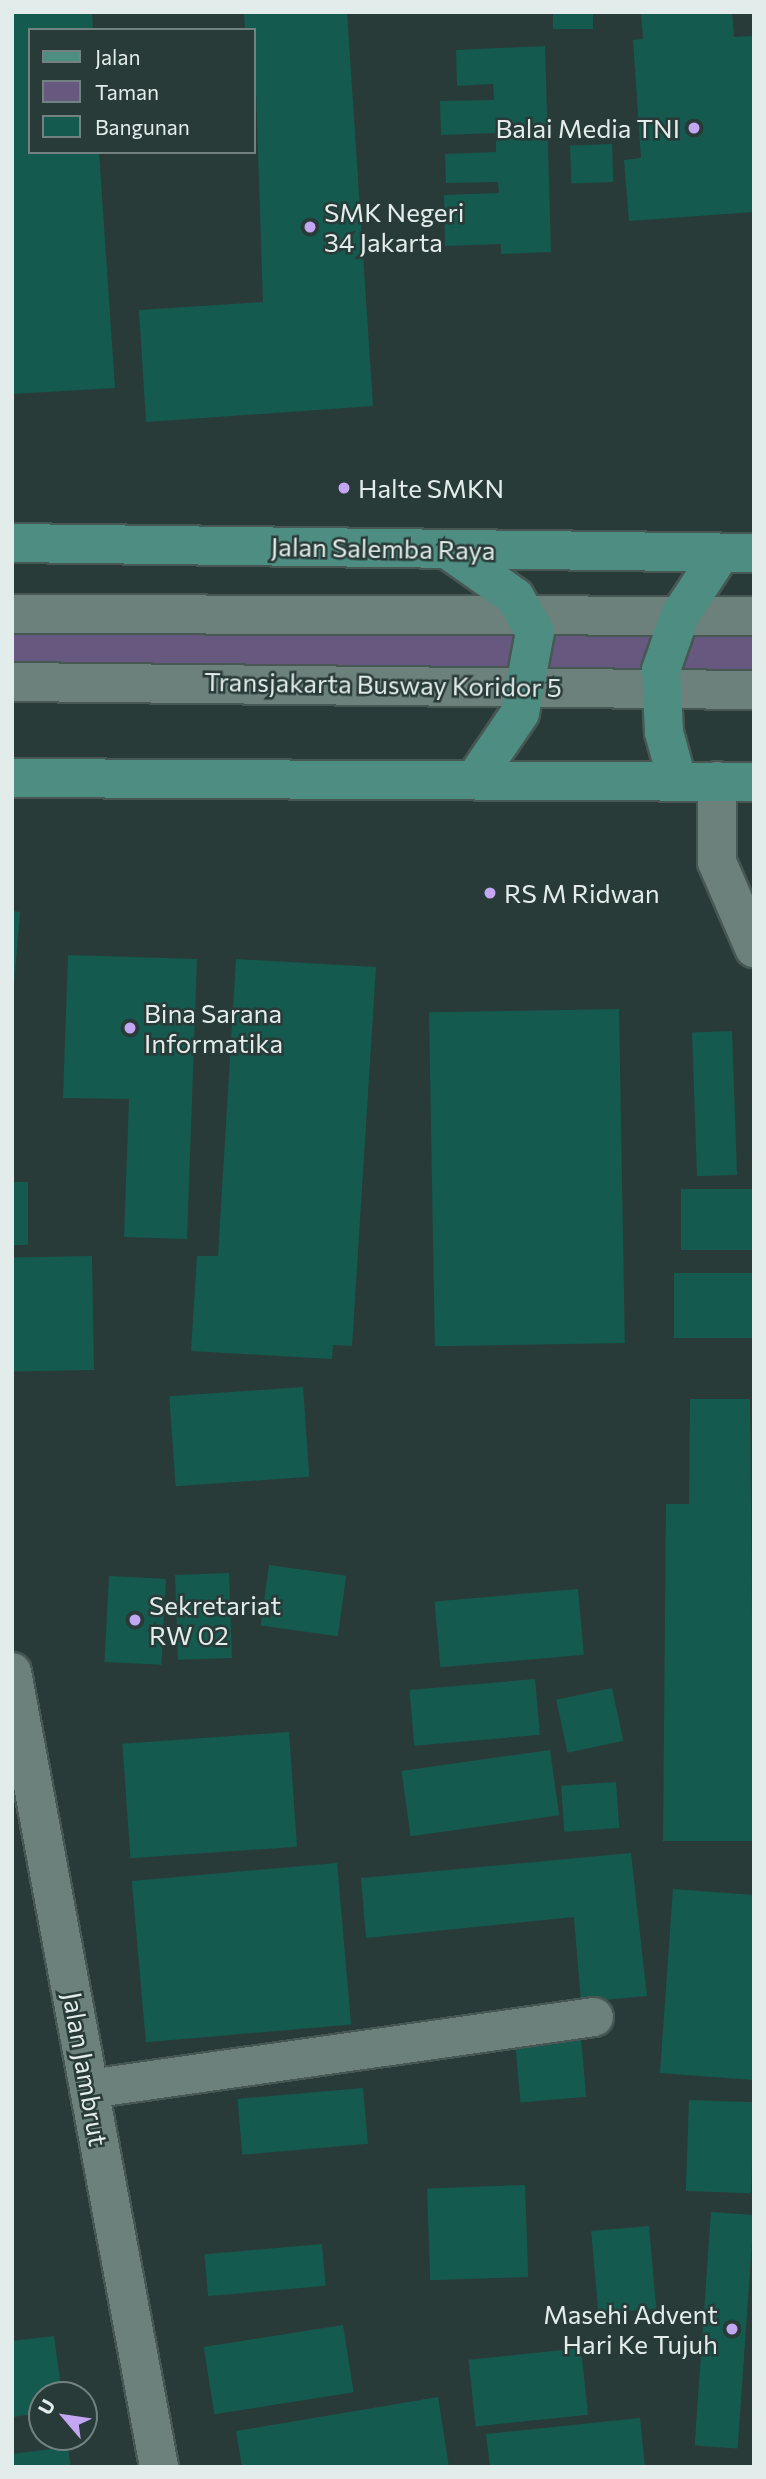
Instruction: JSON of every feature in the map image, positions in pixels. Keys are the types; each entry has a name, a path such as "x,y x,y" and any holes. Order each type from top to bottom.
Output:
{"main road":[{"name":"Jalan Salemba Raya","path":"12,543 737,553"},
{"path":"448,550 529,612 535,632 528,686 520,713 475,779"},
{"path":"677,780 661,687 680,615 737,553"},
{"path":"12,778 735,781"}],"street":[{"path":"12,614 529,612 754,616"},
{"name":"Transjakarta Busway Koridor 5","path":"12,682 754,690"},
{"path":"735,781 717,862 754,948"},
{"name":"Jalan Jambrut","path":"12,1672 159,2467"},
{"path":"89,2089 594,2017"}],"green space":[{"path":"12,614 754,614 754,682 12,682"}],"building":[{"path":"12,12 92,12 93,28 28,28 28,154 99,154 115,388 12,394"},
{"name":"SMK Negeri 34 Jakarta","path":"244,12 347,12 373,406 146,422 139,310 263,302 256,28 245,28"},
{"path":"553,12 593,12 593,29 553,29"},
{"path":"641,12 732,12 734,37 754,36 754,212 629,221 624,160 641,158 633,40 643,39"},
{"path":"545,46 551,252 501,254 501,244 445,246 444,195 499,193 498,182 446,183 445,154 496,152 496,133 441,135 440,101 494,100 493,84 457,86 456,50"},
{"path":"612,144 613,182 571,183 570,145"},
{"path":"12,911 20,912 14,984 12,984"},
{"name":"Bina Sarana Informatika","path":"68,955 197,959 187,1239 124,1237 129,1099 63,1098"},
{"path":"236,959 376,967 352,1346 333,1345 332,1359 191,1351 197,1256 218,1256"},
{"path":"619,1009 625,1343 435,1346 429,1012"},
{"path":"732,1031 737,1175 697,1176 692,1032"},
{"path":"12,1182 28,1182 28,1245 12,1245"},
{"path":"681,1189 754,1189 754,1250 681,1250"},
{"path":"92,1256 94,1370 14,1371 12,1257"},
{"path":"674,1273 754,1273 754,1338 674,1338"},
{"path":"303,1387 309,1477 176,1486 169,1396"},
{"path":"690,1399 750,1399 754,1841 663,1841 666,1504 689,1504"},
{"path":"269,1565 346,1576 338,1636 261,1625"},
{"path":"229,1573 232,1658 178,1660 175,1575"},
{"name":"Sekretariat RW 02","path":"109,1576 166,1579 161,1665 104,1662"},
{"path":"578,1589 584,1655 440,1667 435,1602"},
{"path":"535,1679 540,1735 414,1746 409,1690"},
{"path":"612,1688 623,1741 567,1753 556,1700"},
{"path":"289,1732 297,1847 130,1858 122,1744"},
{"path":"550,1750 559,1815 411,1836 401,1771"},
{"path":"616,1782 619,1828 564,1832 561,1786"},
{"path":"631,1853 647,1996 581,2002 574,1917 366,1938 361,1878"},
{"path":"337,1863 351,2024 146,2042 132,1881"},
{"path":"673,1889 754,1895 754,2080 660,2073"},
{"path":"580,2026 586,2097 520,2102 514,2032"},
{"path":"363,2088 368,2144 242,2155 237,2099"},
{"path":"689,2100 754,2102 751,2193 686,2191"},
{"path":"525,2185 528,2277 430,2280 427,2188"},
{"name":"Masehi Advent Hari Ke Tujuh","path":"711,2212 754,2215 738,2448 695,2445"},
{"path":"649,2226 656,2309 598,2314 591,2231"},
{"path":"322,2244 326,2286 208,2296 204,2254"},
{"path":"343,2325 354,2392 214,2414 204,2347"},
{"path":"54,2336 60,2381 28,2381 28,2415 12,2417 12,2341"},
{"path":"581,2348 588,2415 476,2426 469,2360"},
{"path":"438,2397 449,2467 242,2467 236,2431"},
{"path":"640,2418 645,2467 490,2467 486,2434"},
{"path":"69,2451 71,2467 12,2467 12,2454"}],"place":[{"name":"Balai Media TNI","path":"694,128"},
{"name":"SMK Negeri 34 Jakarta","path":"310,227"},
{"name":"Halte SMKN","path":"344,488"},
{"name":"RS M Ridwan","path":"490,893"},
{"name":"Bina Sarana Informatika","path":"130,1028"},
{"name":"Sekretariat RW 02","path":"135,1620"},
{"name":"Masehi Advent Hari Ke Tujuh","path":"732,2329"}]}
